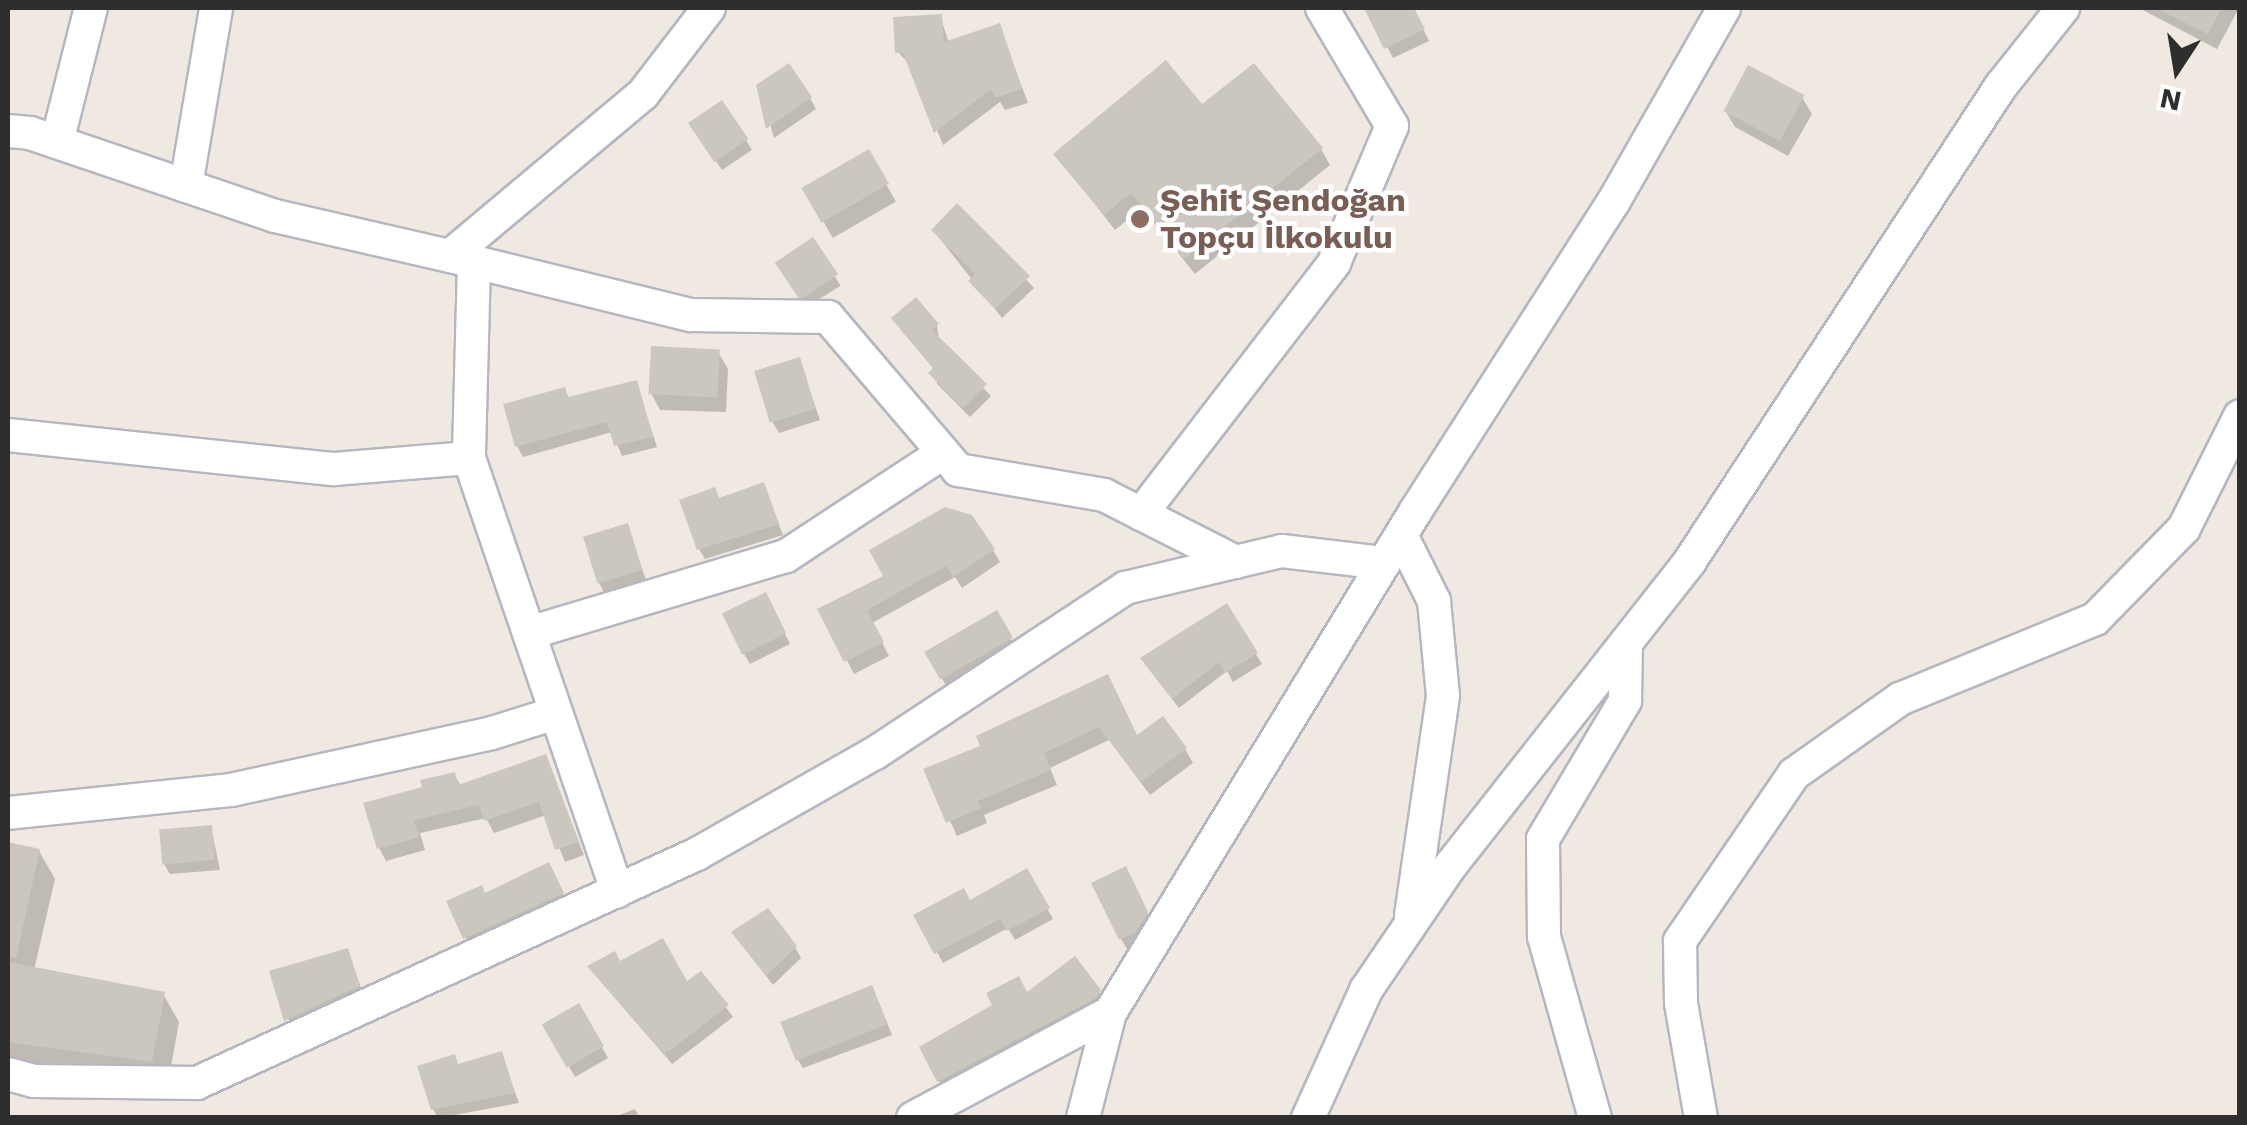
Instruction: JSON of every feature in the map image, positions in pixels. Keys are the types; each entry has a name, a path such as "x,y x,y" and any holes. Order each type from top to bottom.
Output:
{"street":[{"path":"57,142 91,8"},
{"path":"186,186 216,8"},
{"path":"617,891 469,458 462,259 643,94 709,8"},
{"path":"1141,514 1334,264 1392,126 1322,8"},
{"path":"1083,1118 1110,1013 1393,549 1614,201 1724,8"},
{"path":"1308,1118 1366,990 1410,926 1690,561 2001,86 2063,8"},
{"path":"8,132 57,142 275,216 691,315 828,318 958,470 1104,495 1236,562"},
{"path":"1701,1118 1681,1003 1680,941 1794,774 1900,699 2094,619 2184,528 2240,416"},
{"path":"8,435 334,470 469,458"},
{"path":"529,633 786,556 944,453"},
{"path":"8,1074 34,1081 197,1083 697,854 875,754 1125,588 1282,552 1393,549"},
{"path":"1393,549 1434,600 1443,696 1410,926"},
{"path":"1595,1118 1544,937 1543,839 1625,701 1626,643"},
{"path":"8,813 230,790 492,733 556,713"},
{"path":"914,1118 1110,1013"}],"building":[{"path":"1364,8 1414,8 1425,29 1384,49"},
{"path":"2155,8 2221,8 2208,34"},
{"path":"942,14 944,42 1000,23 1022,89 995,98 991,89 934,133 903,53 895,53 893,17"},
{"path":"1166,60 1202,104 1254,63 1323,148 1184,259 1131,193 1104,215 1053,154"},
{"path":"789,63 812,97 766,129 756,85"},
{"path":"1748,65 1805,95 1780,141 1724,111"},
{"path":"722,100 748,139 714,162 688,123"},
{"path":"869,149 889,184 821,223 801,188"},
{"path":"957,203 1030,276 995,309 968,281 975,274 931,230"},
{"path":"813,237 838,274 800,300 775,263"},
{"path":"916,297 939,324 932,330 987,384 963,408 928,373 933,368 891,318"},
{"path":"651,346 720,350 717,398 648,394"},
{"path":"800,357 816,409 770,423 754,371"},
{"path":"637,380 653,437 614,446 607,422 515,447 503,404 565,387 568,397"},
{"path":"764,482 779,524 697,550 679,500 715,487 719,498"},
{"path":"945,507 972,515 995,549 953,577 946,566 867,610 884,642 844,662 817,609 883,576 869,550"},
{"path":"628,523 642,570 597,584 583,537"},
{"path":"766,592 786,633 742,655 722,613"},
{"path":"1227,603 1258,653 1225,673 1219,662 1172,699 1140,658"},
{"path":"997,610 1013,638 940,680 924,652"},
{"path":"1108,674 1137,735 1163,716 1187,748 1141,782 1099,727 1044,753 1051,770 978,801 981,808 946,823 923,769 980,746 976,736"},
{"path":"546,754 579,842 555,850 539,802 484,821 479,805 414,820 419,837 377,849 363,803 422,787 420,780 455,772 458,785"},
{"path":"212,825 215,860 162,864 159,830"},
{"path":"8,842 40,849 16,958 8,957"},
{"path":"549,862 564,893 463,939 446,901 482,885 485,893"},
{"path":"1126,866 1148,912 1136,932 1119,940 1091,883"},
{"path":"1027,868 1050,908 1007,931 1000,919 934,954 913,915 964,888 970,900"},
{"path":"768,908 797,946 766,976 731,932"},
{"path":"663,938 687,981 701,971 729,1005 664,1055 587,966 615,951 620,961"},
{"path":"348,948 360,986 284,1021 269,971"},
{"path":"1075,956 1101,990 1096,998 937,1082 919,1047 992,1005 986,993 1019,976 1027,992"},
{"path":"8,962 165,992 152,1062 8,1042"},
{"path":"872,985 888,1024 796,1061 780,1022"},
{"path":"579,1003 604,1046 567,1068 542,1024"},
{"path":"502,1051 515,1093 431,1110 417,1066 455,1054 458,1064"}],"place":[{"name":"Şehit Şendoğan Topçu İlkokulu","path":"1140,219"}]}
